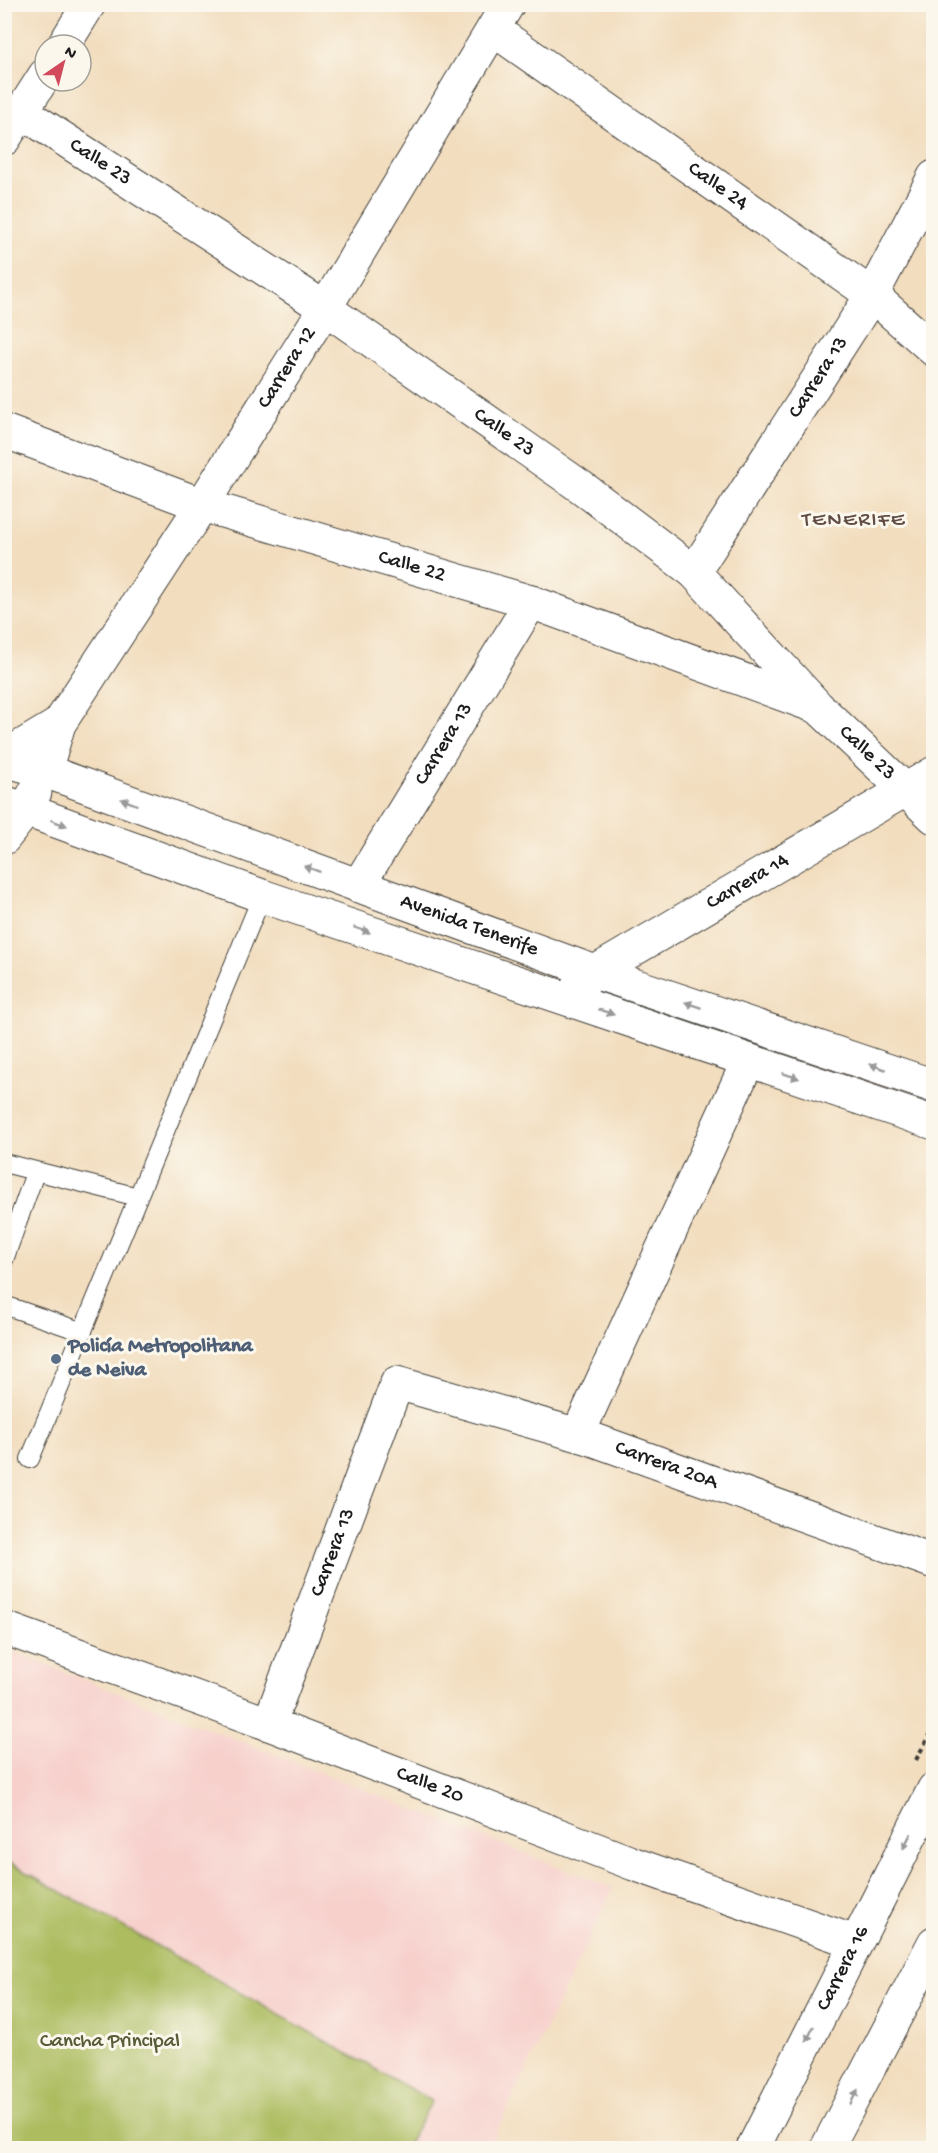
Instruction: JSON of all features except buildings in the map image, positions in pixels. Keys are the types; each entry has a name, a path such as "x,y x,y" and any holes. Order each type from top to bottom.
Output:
{"street":[{"path":"71,33 89,4"},
{"name":"Calle 24","path":"501,17 872,295 933,350"},
{"name":"Carrera 12","path":"4,838 15,806 45,771 59,724 202,505 325,308 501,17"},
{"path":"4,139 34,93"},
{"name":"Calle 23","path":"22,112 325,308 584,489 694,572 818,707 933,817"},
{"name":"Carrera 13","path":"694,572 872,295 933,177"},
{"name":"Calle 22","path":"4,430 202,505 531,602 818,707"},
{"name":"Carrera 13","path":"358,886 531,602"},
{"name":"Carrera 12","path":"4,759 59,724"},
{"name":"Avenida Tenerife","path":"4,759 45,771 595,972 933,1086"},
{"name":"Carrera 14","path":"566,998 595,972 902,789 933,773"},
{"name":"Avenida Tenerife","path":"15,806 262,896 933,1123"},
{"path":"578,1434 748,1061"},
{"name":"Carrera 13","path":"270,1724 397,1383"},
{"name":"Carrera 20A","path":"397,1383 578,1434 933,1562"},
{"name":"Calle 20","path":"4,1628 270,1724 634,1864 855,1942"},
{"name":"Carrera 16","path":"753,2148 933,1789"},
{"path":"827,2148 933,1943"}],"lane":[{"path":"30,1459 262,896"},
{"path":"4,1163 35,1173 138,1197"},
{"path":"4,1260 35,1173"},
{"path":"4,1305 83,1332"}],"shaded area":[{"path":"4,1648 613,1888 489,2148 5,2148"}],"green space":[{"name":"Cancha Principal","path":"5,1860 432,2101 405,2148 5,2148"}],"place":[{"name":"Policía Metropolitana de Neiva","path":"56,1359"}],"district":[{"name":"TENERIFE","path":"854,521"}]}
